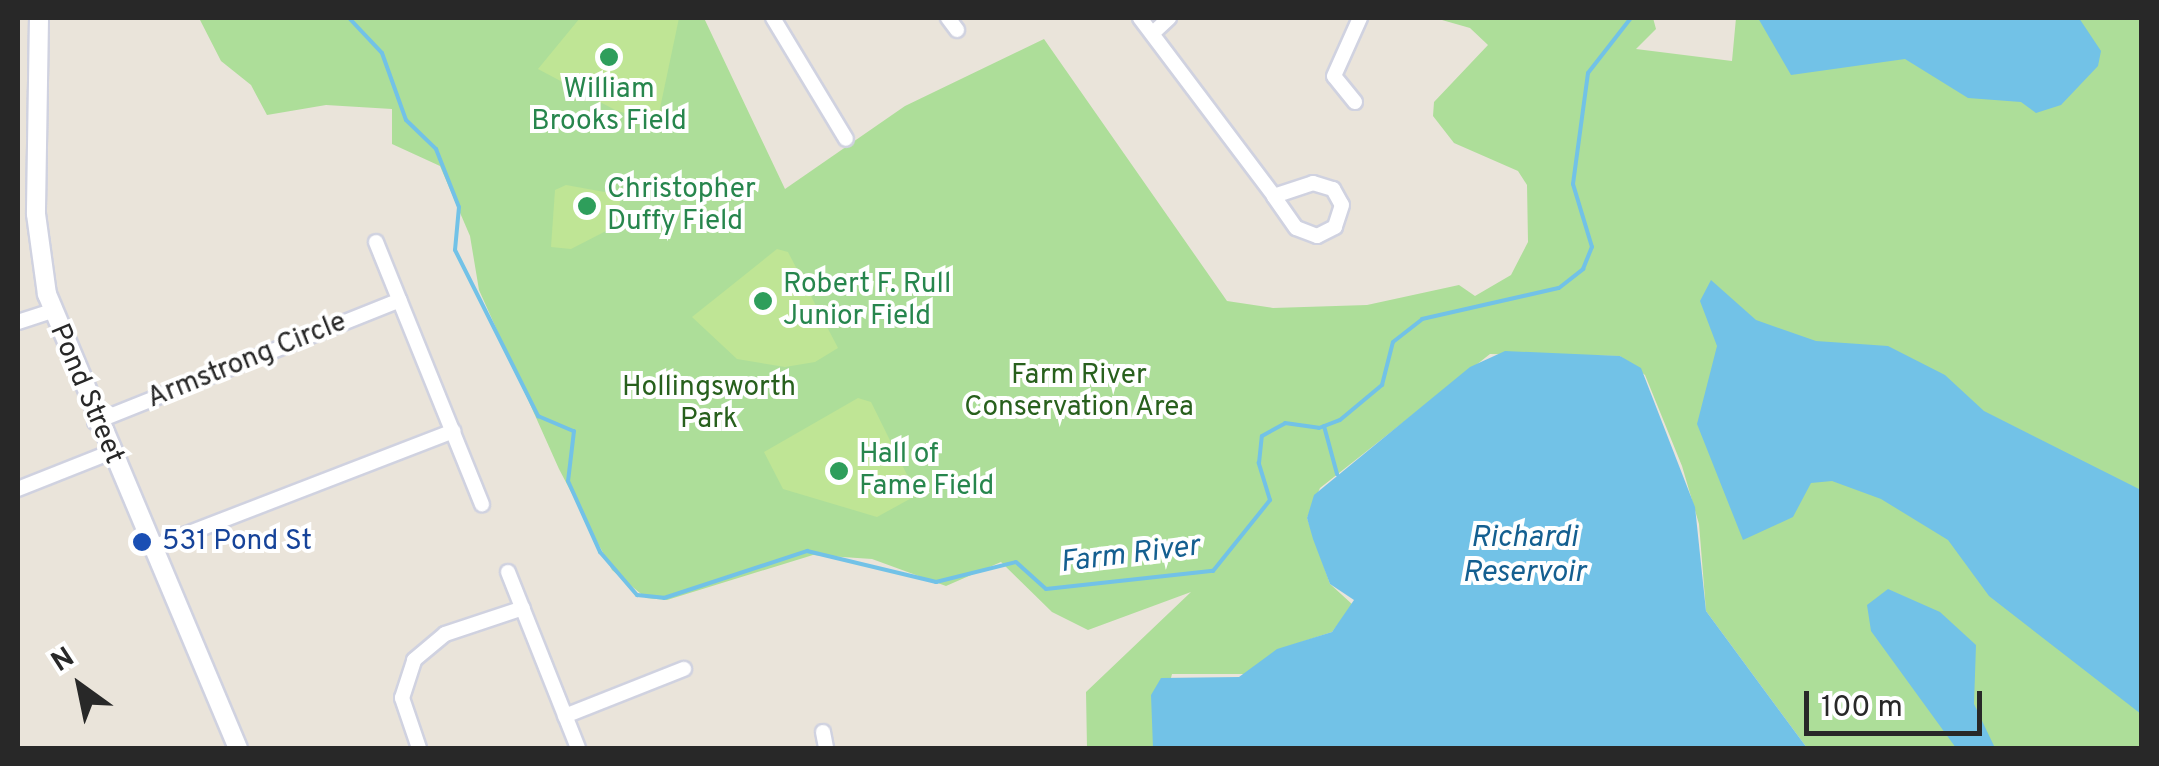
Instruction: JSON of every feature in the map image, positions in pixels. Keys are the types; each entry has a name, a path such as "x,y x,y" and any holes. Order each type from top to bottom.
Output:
{"main road":[{"name":"Pond Street","path":"39,18 36,214 52,311 95,422 238,748"}],"street":[{"path":"773,18 846,139"},
{"path":"1140,18 1274,196 1308,235 1329,232 1340,219 1339,196 1325,184 1274,196"},
{"path":"1152,33 1169,18"},
{"path":"1354,102 1334,76 1360,18"},
{"path":"376,242 482,504"},
{"name":"Armstrong Circle","path":"95,422 400,300"},
{"path":"18,322 52,311"},
{"path":"153,548 452,431"},
{"path":"18,488 109,453"},
{"path":"508,572 578,748"},
{"path":"418,748 402,698 414,660 445,634 523,608"},
{"path":"565,716 684,669"},
{"path":"823,732 826,748"}],"green space":[{"path":"199,18 704,18 785,189 905,106 1044,39 1227,301 1273,308 1367,305 1459,285 1475,296 1511,275 1528,242 1527,185 1518,171 1454,143 1433,116 1434,102 1488,45 1470,28 1435,18 1653,18 1656,29 1636,49 1732,61 1736,18 2141,18 2141,748 1807,748 1706,611 1699,524 1682,466 1645,375 1620,356 1490,354 1320,488 1307,518 1330,584 1353,605 1332,632 1277,650 1247,674 1172,674 1153,748 1087,748 1086,692 1191,592 1088,630 1052,612 1001,562 946,586 872,559 813,555 667,600 646,598 612,570 559,469 479,290 470,236 440,166 392,144 392,109 326,105 267,115 251,85 221,61"},
{"name":"William Brooks Field","path":"580,18 679,18 659,113 647,119 617,111 538,69"},
{"name":"Christopher Duffy Field","path":"566,185 621,195 618,217 606,231 571,249 551,247 555,190"},
{"name":"Robert F. Rull Junior Field","path":"777,249 788,252 838,348 815,362 785,367 737,359 692,317"},
{"name":"Hall of Fame Field","path":"858,398 871,402 917,495 877,517 783,489 764,452"}],"water":[{"path":"1758,18 2079,18 2101,51 2098,66 2061,105 2036,113 2021,102 1968,98 1905,59 1791,75"},
{"path":"1711,280 1756,320 1816,341 1888,346 1945,375 1984,411 2141,490 2141,714 1989,596 1948,540 1881,499 1832,481 1811,483 1793,517 1743,540 1697,424 1717,346 1700,301"},
{"name":"Richardi Reservoir","path":"1505,351 1620,356 1641,368 1695,507 1706,611 1807,748 1153,748 1151,695 1161,678 1239,677 1277,649 1332,632 1354,600 1330,584 1307,518 1314,495 1470,367"},
{"path":"1888,589 1940,612 1976,645 1974,704 1995,748 1956,748 1871,631 1867,605"}],"waterway":[{"name":"Farm River","path":"349,18 382,53 406,120 436,149 459,207 455,250 538,416 574,431 568,481 600,552 637,595 664,598 807,551 936,582 1016,562 1046,589 1213,571 1270,500 1259,463 1262,436 1285,423 1319,428 1340,420 1382,385 1393,342 1422,319 1559,288 1583,269 1592,247 1573,184 1588,73 1631,18"},
{"path":"1324,426 1337,474"}],"place":[{"name":"William Brooks Field","path":"609,57"},
{"name":"Christopher Duffy Field","path":"587,206"},
{"name":"Robert F. Rull Junior Field","path":"763,301"},
{"name":"Hall of Fame Field","path":"839,471"},
{"name":"531 Pond St","path":"142,542"}],"park label":[{"name":"Farm River Conservation Area","path":"1079,392"},
{"name":"Hollingsworth Park","path":"709,404"}]}
